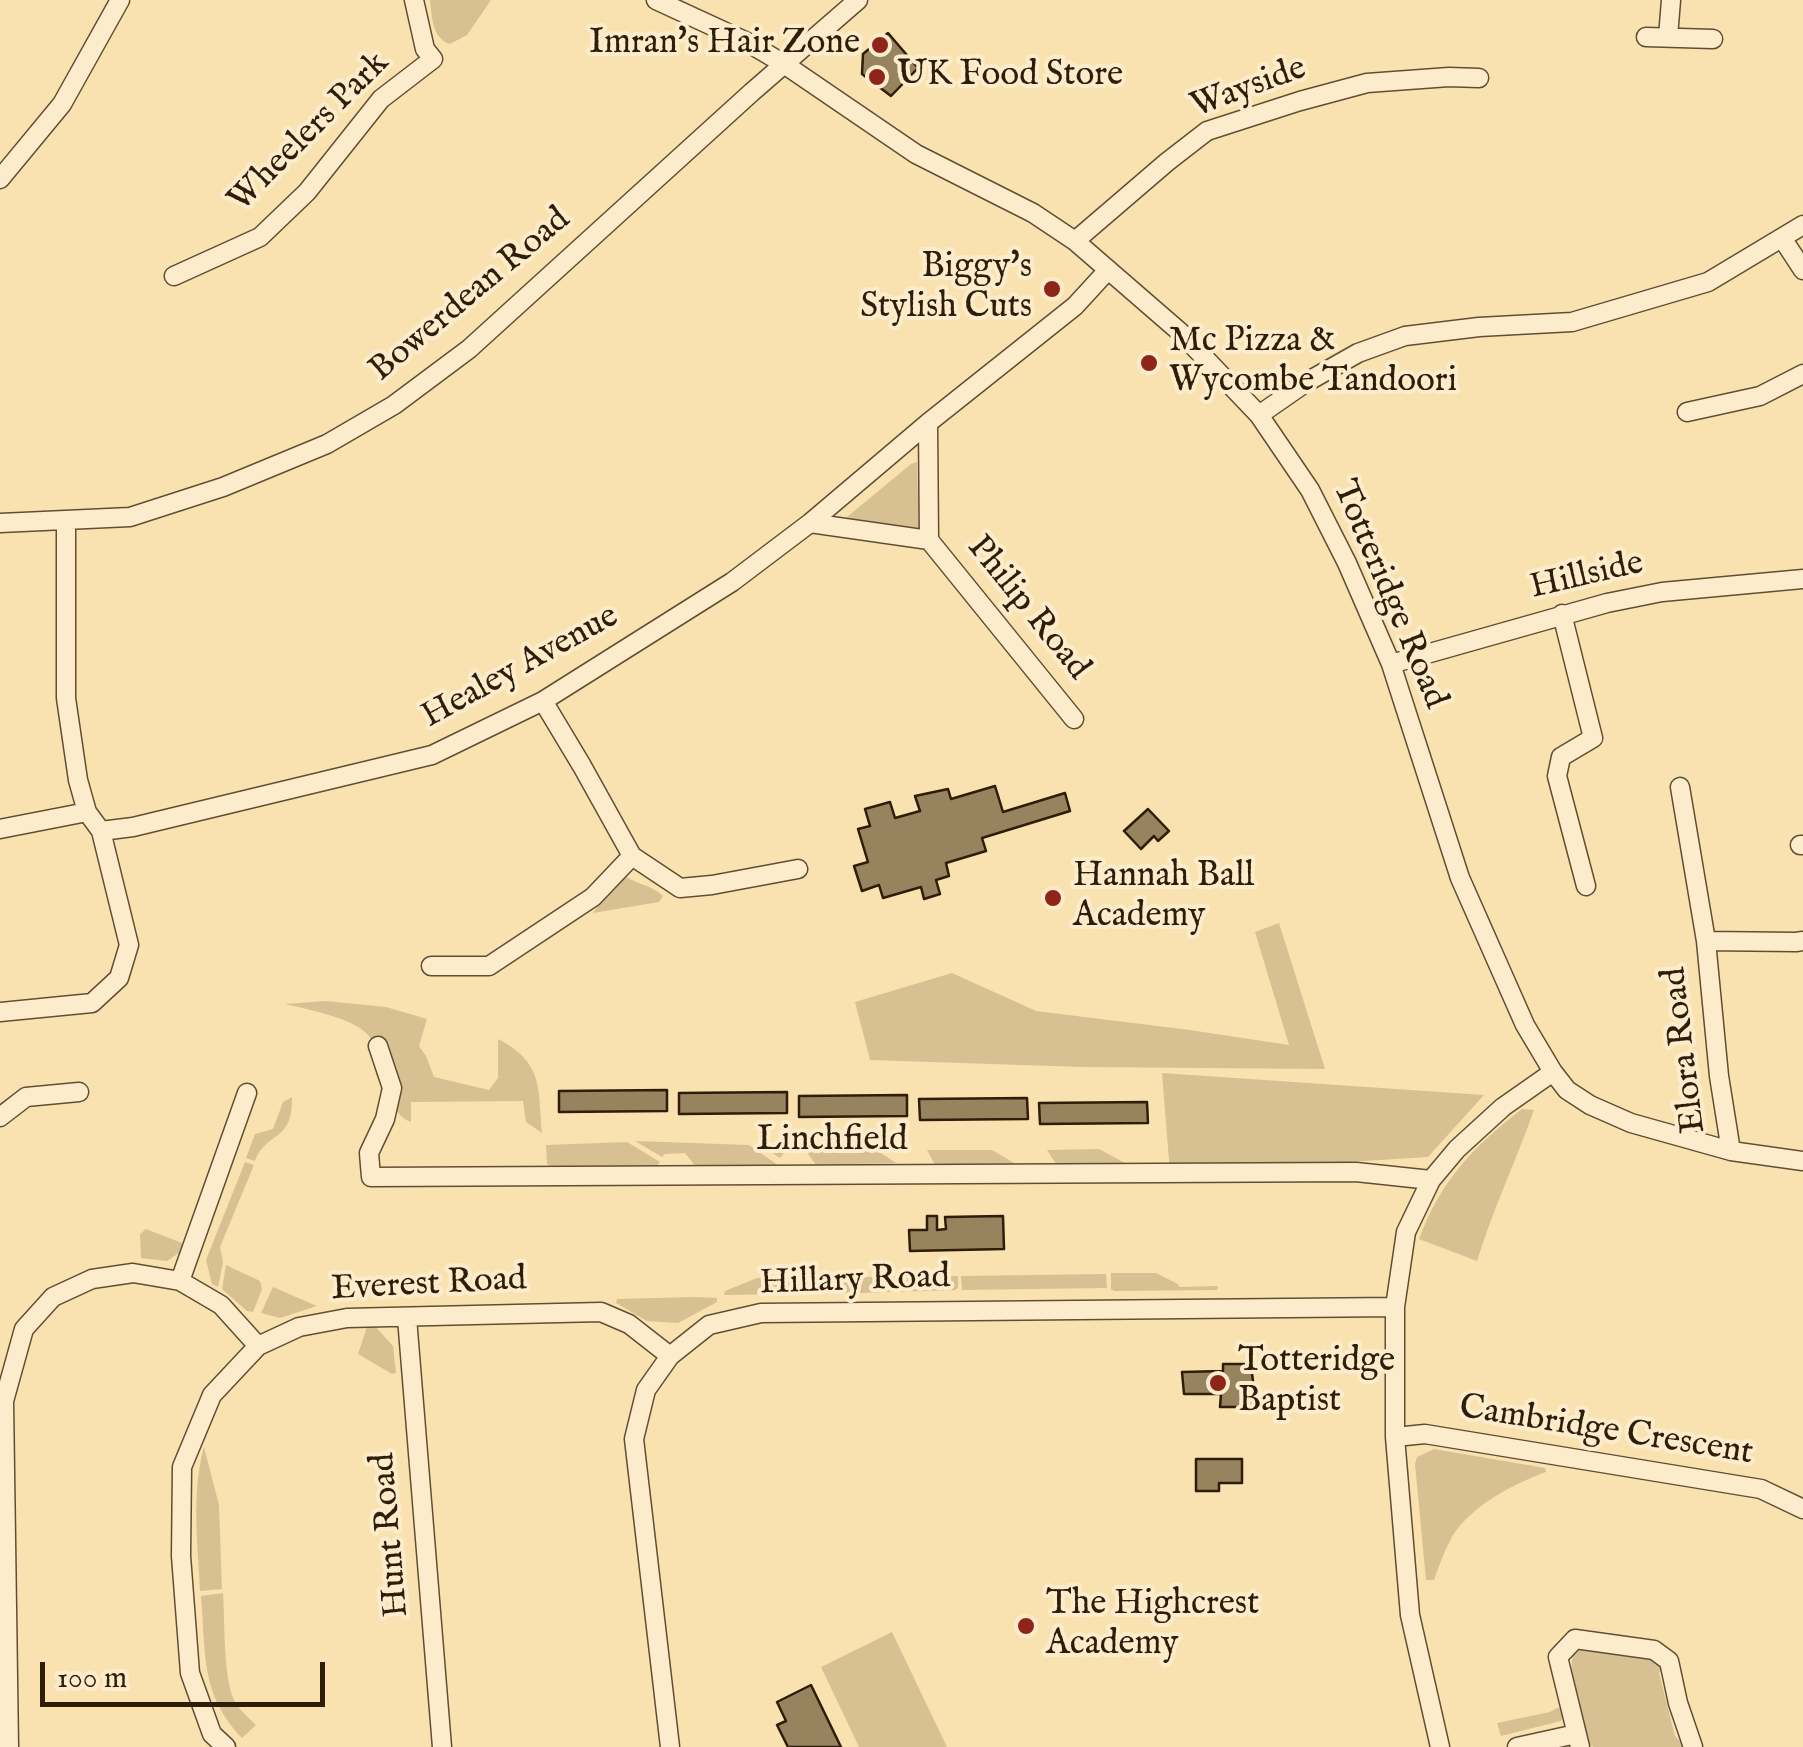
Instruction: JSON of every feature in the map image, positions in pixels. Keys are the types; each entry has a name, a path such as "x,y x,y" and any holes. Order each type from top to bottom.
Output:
{"street":[{"path":"0,179 62,104 120,0"},
{"name":"Wheelers Park","path":"174,276 260,237 306,192 381,99 432,59 414,0"},
{"name":"Totteridge Road","path":"656,0 748,42 916,154 1033,213 1074,241 1180,332 1259,415 1310,490 1347,563 1391,664 1460,878 1524,1025 1553,1072 1567,1090 1600,1110 1668,1135 1731,1151 1803,1161"},
{"name":"Bowerdean Road","path":"0,524 130,517 223,488 326,444 394,405 469,349 858,0"},
{"path":"1668,37 1671,0"},
{"path":"1646,37 1713,38"},
{"name":"Wayside","path":"1074,241 1207,132 1368,84 1480,78"},
{"path":"1259,415 1358,354 1405,336 1572,322 1708,282 1803,224"},
{"path":"1782,238 1803,270"},
{"name":"Healey Avenue","path":"101,831 133,827 432,756 543,701 732,582 810,523 1075,306 1108,270"},
{"path":"1687,412 1760,396 1803,374"},
{"name":"Philip Road","path":"928,423 929,540 1074,719"},
{"path":"0,1012 92,1002 119,978 129,945 101,831 87,812 78,780 66,698 66,521"},
{"name":"Philip Road","path":"810,523 929,540"},
{"name":"Hillside","path":"1391,664 1562,614 1662,592 1803,579"},
{"path":"1562,614 1593,738 1561,757 1557,776 1586,886"},
{"path":"543,701 632,856 680,888 798,870"},
{"name":"Elora Road","path":"1680,786 1706,941 1719,1076 1731,1151"},
{"path":"0,829 87,812"},
{"path":"431,966 489,966 594,897 632,856"},
{"name":"Elora Road","path":"1706,941 1803,940"},
{"name":"Linchfield","path":"378,1046 392,1088 369,1153 371,1177 1356,1172 1431,1180"},
{"path":"1440,1747 1410,1615 1395,1437 1395,1307 1406,1232 1431,1180 1457,1149 1503,1107 1553,1072"},
{"path":"0,1116 26,1098 79,1092"},
{"path":"180,1281 247,1093"},
{"path":"9,1747 4,1401 24,1328 53,1297 92,1280 133,1273 180,1281 221,1304 258,1346"},
{"name":"Hillary Road","path":"670,1747 634,1439 646,1390 670,1356 709,1325 762,1313 1395,1307"},
{"name":"Everest Road","path":"226,1747 212,1734 190,1673 181,1556 182,1467 212,1395 258,1346 299,1327 347,1318 600,1312 629,1324 670,1356"},
{"name":"Hunt Road","path":"407,1318 442,1747"},
{"name":"Cambridge Crescent","path":"1395,1437 1426,1434 1761,1490 1803,1510"},
{"path":"1517,1747 1578,1740 1558,1657 1575,1639 1654,1650 1669,1660 1692,1747"}],"shaded area":[{"path":"430,0 491,0 467,35 450,44 436,32"},
{"path":"917,462 919,529 909,531 851,521 847,517 911,464"},
{"path":"621,873 663,896 659,902 593,913"},
{"path":"1279,923 1325,1069 870,1060 855,1002 952,973 1036,1011 1289,1045 1255,932"},
{"path":"326,1001 386,1007 427,1019 419,1046 434,1077 489,1090 498,1078 498,1039 513,1048 524,1057 536,1078 542,1133 526,1122 523,1101 411,1102 411,1122 404,1118 395,1107 385,1064 367,1034 340,1019 285,1004"},
{"path":"1162,1073 1484,1095 1428,1157 1170,1173"},
{"path":"292,1097 284,1129 266,1144 255,1161 246,1158 255,1134 273,1129 283,1102"},
{"path":"1522,1109 1534,1110 1477,1261 1419,1239 1437,1199 1460,1166"},
{"path":"635,1141 749,1145 778,1165 697,1168 685,1153 662,1157"},
{"path":"627,1142 660,1162 655,1168 556,1169 547,1164 546,1145"},
{"path":"758,1144 869,1145 896,1163 816,1165 806,1151 786,1151 780,1158"},
{"path":"1099,1149 1125,1163 1056,1164 1047,1150"},
{"path":"927,1150 992,1150 1016,1164 935,1165"},
{"path":"245,1162 254,1165 220,1247 223,1262 218,1287 212,1284 206,1260"},
{"path":"146,1229 182,1243 182,1251 167,1261 141,1258 140,1234"},
{"path":"226,1265 260,1281 262,1289 253,1312 222,1289"},
{"path":"1111,1273 1156,1273 1179,1287 1218,1286 1217,1290 1114,1291"},
{"path":"1106,1274 1107,1288 962,1290 961,1276"},
{"path":"958,1276 955,1290 860,1293 859,1277"},
{"path":"856,1277 854,1293 724,1295 725,1291 757,1278"},
{"path":"273,1287 317,1306 280,1318 261,1313"},
{"path":"717,1298 717,1302 678,1323 647,1321 616,1303 617,1299"},
{"path":"374,1325 393,1346 396,1373 358,1354 367,1327"},
{"path":"204,1447 219,1505 222,1589 200,1591 196,1501"},
{"path":"1434,1449 1545,1468 1546,1472 1507,1489 1471,1514 1453,1535 1434,1580 1426,1580 1415,1464 1417,1457"},
{"path":"223,1593 230,1690 238,1707 256,1725 242,1738 219,1705 205,1654 201,1596"},
{"path":"892,1632 947,1747 859,1747 821,1667"},
{"path":"1587,1645 1646,1650 1664,1665 1659,1673 1675,1736 1686,1747 1594,1747 1586,1742 1572,1665 1573,1654"},
{"path":"1565,1708 1561,1721 1501,1736 1497,1723"}],"building":[{"path":"888,33 918,68 891,96 862,74 863,54"},
{"path":"995,786 1003,812 1065,793 1070,811 982,838 986,851 946,863 949,876 936,880 940,894 924,899 921,887 883,898 879,885 862,891 854,866 868,862 858,829 870,826 865,809 890,802 895,818 920,811 915,796 948,789 951,799"},
{"path":"1148,809 1169,831 1158,841 1154,836 1141,849 1124,831"},
{"path":"667,1090 667,1111 559,1112 559,1091"},
{"path":"787,1092 787,1113 679,1114 679,1093"},
{"path":"907,1095 907,1116 799,1117 799,1096"},
{"path":"1027,1098 1028,1119 920,1120 919,1099"},
{"path":"1147,1102 1148,1123 1040,1124 1039,1103"},
{"path":"927,1216 937,1216 937,1230 946,1229 945,1217 1003,1216 1004,1249 910,1251 909,1230 927,1230"},
{"name":"Totteridge Baptist","path":"1223,1364 1244,1364 1245,1372 1252,1373 1256,1407 1220,1407 1221,1394 1184,1394 1182,1372 1223,1371"},
{"path":"1196,1459 1242,1459 1242,1483 1219,1483 1219,1491 1196,1491"},
{"path":"811,1685 841,1747 788,1747 777,1725 786,1721 777,1702"}],"place":[{"name":"Imran's Hair Zone","path":"880,45"},
{"name":"UK Food Store","path":"877,77"},
{"name":"Biggy's Stylish Cuts","path":"1052,289"},
{"name":"Mc Pizza & Wycombe Tandoori","path":"1149,363"},
{"name":"Hannah Ball Academy","path":"1053,898"},
{"name":"Totteridge Baptist","path":"1218,1383"},
{"name":"The Highcrest Academy","path":"1026,1626"}]}
